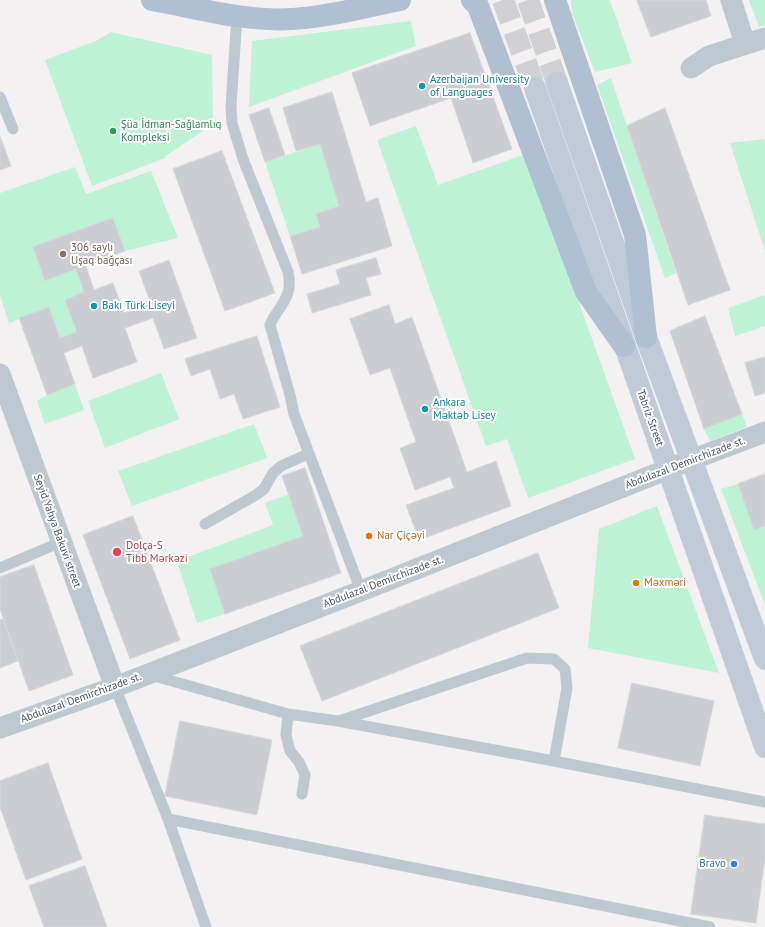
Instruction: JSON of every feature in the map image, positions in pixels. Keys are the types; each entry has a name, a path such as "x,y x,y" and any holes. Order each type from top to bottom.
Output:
{"main road":[{"path":"152,0 260,19 292,19 337,13 400,0"},
{"path":"472,0 478,6 586,292 624,346"},
{"path":"555,0 635,235 646,337"},
{"path":"557,84 646,337 765,659"},
{"name":"Tabriz Street","path":"535,88 765,747"}],"street":[{"path":"730,0 745,44"},
{"path":"691,68 709,56 765,38"},
{"name":"Seyid Yahya Bakuvi street","path":"0,374 115,687"},
{"name":"Abdulazal Demirchizade st.","path":"0,728 115,687 765,432"}],"lane":[{"path":"237,16 231,106 232,123 243,159 288,272 290,290 272,319 270,325 294,414 361,591"},
{"path":"0,97 13,129"},
{"path":"205,524 256,496 264,489 273,473 281,466 308,454"},
{"path":"0,568 62,542"},
{"path":"338,721 527,658 554,659 564,669 567,688 554,761"},
{"path":"146,674 288,714 338,721 765,802"},
{"path":"115,687 168,819 206,927"},
{"path":"288,714 286,735 290,751 299,762 305,775 302,794"},
{"path":"168,819 710,927"}],"green space":[{"path":"571,0 610,0 632,63 595,72 572,13"},
{"path":"749,0 765,0 765,25 759,27"},
{"path":"411,21 416,46 249,107 252,41"},
{"path":"111,32 212,55 213,124 167,155 165,158 92,186 45,60 96,41"},
{"path":"611,78 676,273 665,278 597,85"},
{"path":"416,126 438,185 526,154 635,459 528,498 507,439 486,446 377,140"},
{"path":"764,139 765,143 765,251 730,143"},
{"path":"320,144 339,206 316,214 320,227 290,236 265,162"},
{"path":"75,167 86,194 151,171 178,238 125,251 113,218 33,247 45,281 76,269 84,292 65,300 77,332 60,338 48,307 9,323 0,295 0,193"},
{"path":"765,295 765,326 735,336 728,308"},
{"path":"161,373 179,419 105,448 88,401"},
{"path":"75,384 84,410 45,424 37,401 47,395"},
{"path":"742,414 747,427 710,441 704,429"},
{"path":"254,424 267,458 132,506 118,471"},
{"path":"738,484 754,530 765,526 765,605 721,489"},
{"path":"289,494 303,536 225,614 197,623 177,561 273,525 265,503"},
{"path":"657,506 719,673 588,648 599,529"}],"building":[{"path":"637,0 706,0 711,16 651,37"},
{"name":"Azerbaijan University of Languages","path":"470,33 512,149 473,163 451,98 370,126 352,73"},
{"path":"332,92 366,202 378,198 392,246 302,274 290,236 320,227 316,214 339,206 320,144 296,151 283,108"},
{"path":"269,108 285,155 265,162 249,115"},
{"path":"665,108 730,290 688,305 627,126"},
{"path":"0,136 11,166 0,170"},
{"path":"222,151 275,293 225,311 173,169"},
{"name":"Bakı Türk Liseyi","path":"113,218 125,251 86,266 94,290 113,283 124,313 151,304 139,271 169,260 197,338 164,349 153,318 125,328 137,362 93,378 82,346 64,353 75,384 47,395 19,318 49,307 60,338 77,332 65,300 84,292 76,269 45,281 33,247"},
{"path":"376,258 381,274 366,278 371,295 312,313 307,294 340,284 336,270"},
{"name":"Ankara Məktəb Lisey","path":"389,305 395,324 412,317 467,472 496,461 511,506 419,540 406,505 454,488 450,477 415,490 400,448 416,442 390,368 370,375 350,319"},
{"path":"705,316 742,414 704,429 670,331"},
{"path":"257,336 280,407 243,419 234,394 220,399 210,369 191,376 185,359"},
{"path":"765,357 765,393 755,396 745,363"},
{"path":"305,468 341,573 225,614 210,569 303,536 282,476"},
{"path":"765,474 765,526 754,530 738,484"},
{"path":"133,516 180,640 130,659 83,535"},
{"path":"538,553 559,608 322,701 300,646"},
{"path":"34,565 73,675 29,691 0,609 0,577"},
{"path":"3,619 18,661 0,668 0,620"},
{"path":"632,683 714,701 700,766 618,748"},
{"path":"180,721 272,740 257,815 165,796"},
{"path":"48,763 82,859 26,880 0,807 0,781"},
{"path":"705,815 765,824 765,858 756,923 691,914"},
{"path":"85,866 107,927 44,927 29,886"}],"tunnel":[{"path":"503,0 535,88"},
{"path":"528,0 557,83"}],"place":[{"name":"Azerbaijan University of Languages","path":"422,86"},
{"name":"Şüa İdman-Sağlamlıq Kompleksi","path":"113,131"},
{"name":"306 saylı Uşaq bağçası","path":"63,254"},
{"name":"Bakı Türk Liseyi","path":"94,306"},
{"name":"Ankara Məktəb Lisey","path":"425,409"},
{"name":"Nar Çiçəyi","path":"369,536"},
{"name":"Dolça-S Tibb Mərkəzi","path":"117,552"},
{"name":"Məxməri","path":"636,583"},
{"name":"Bravo","path":"734,864"}]}
